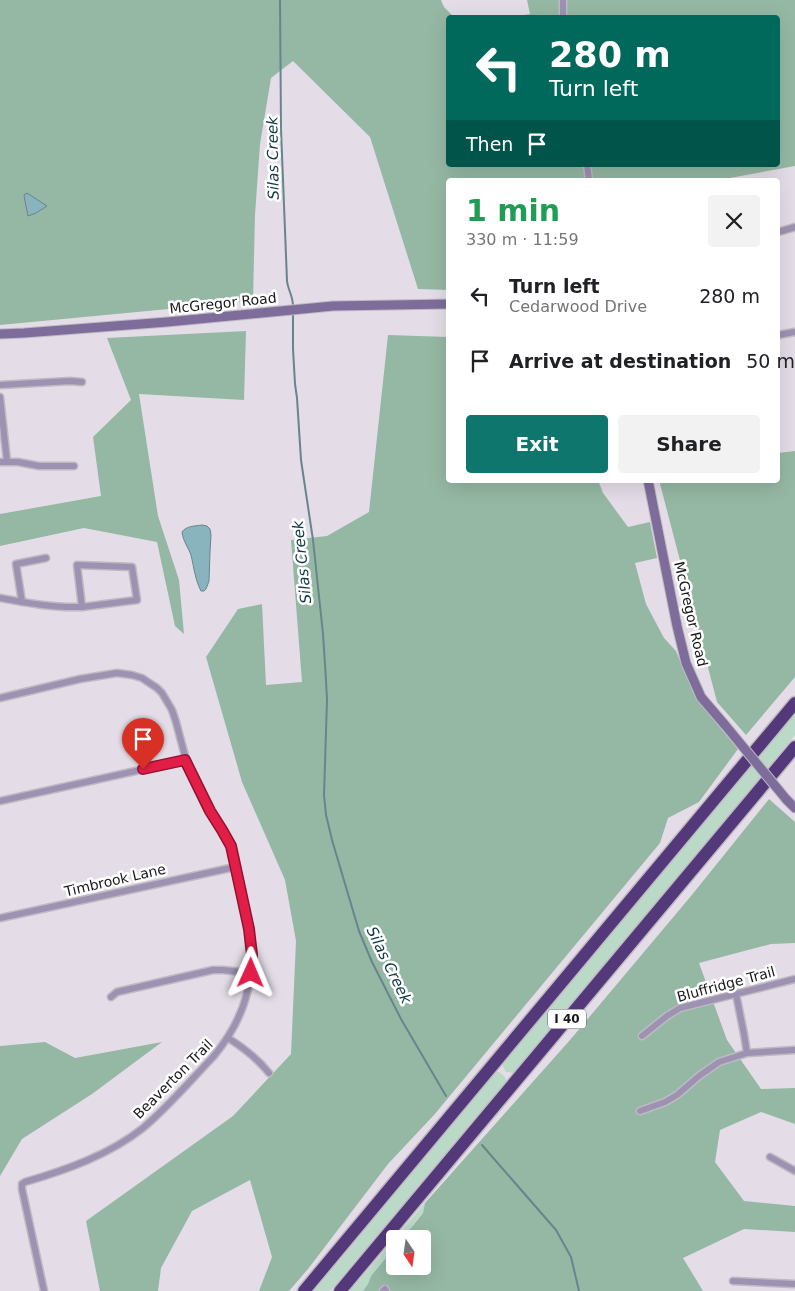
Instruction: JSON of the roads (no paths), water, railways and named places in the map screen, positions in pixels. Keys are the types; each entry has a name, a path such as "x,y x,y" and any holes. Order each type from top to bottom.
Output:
{"highway":[{"name":"I 40","path":"304,1291 795,703"},
{"name":"I 40","path":"340,1291 795,747"}],"street":[{"path":"563,0 563,15"},
{"path":"780,231 795,227"},
{"name":"McGregor Road","path":"0,334 167,322 333,306 446,304"},
{"path":"780,335 795,332"},
{"path":"0,386 70,381 82,382"},
{"path":"0,397 4,461 39,466 74,466"},
{"name":"McGregor Road","path":"649,483 686,664 701,697 795,808"},
{"path":"22,602 16,564 46,558"},
{"path":"0,598 67,608 82,607 137,600 132,566 77,565 82,607"},
{"name":"Beaverton Trail","path":"0,698 117,673 142,678 156,688 168,701 176,722 185,760 210,811 231,846 250,935 252,955 249,986 241,1013 228,1038 213,1057 156,1116 131,1136 105,1151 64,1170 22,1184 44,1291"},
{"path":"0,801 185,760"},
{"name":"Timbrook Lane","path":"0,918 235,867"},
{"path":"111,997 117,992 213,970 251,973"},
{"name":"Bluffridge Trail","path":"642,1036 680,1008 795,980"},
{"path":"736,994 747,1054"},
{"path":"228,1038 255,1057 269,1073"},
{"path":"640,1111 677,1095 719,1062 747,1054 795,1050"},
{"path":"770,1157 795,1171"},
{"path":"733,1281 795,1284"}],"water":[{"path":"27,193 47,206 28,216 24,196"},
{"path":"202,525 210,529 211,535 209,581 204,591 201,591 197,582 191,555 182,532 188,527"}],"waterway":[{"name":"Silas Creek","path":"280,0 281,129 287,281 293,306"},
{"name":"Silas Creek","path":"293,313 293,349 301,460 313,540 323,634 327,700 324,795 326,815 359,931 372,962 401,1019 446,1096"},
{"name":"Silas Creek","path":"482,1145 556,1230 571,1257 579,1291"}]}
